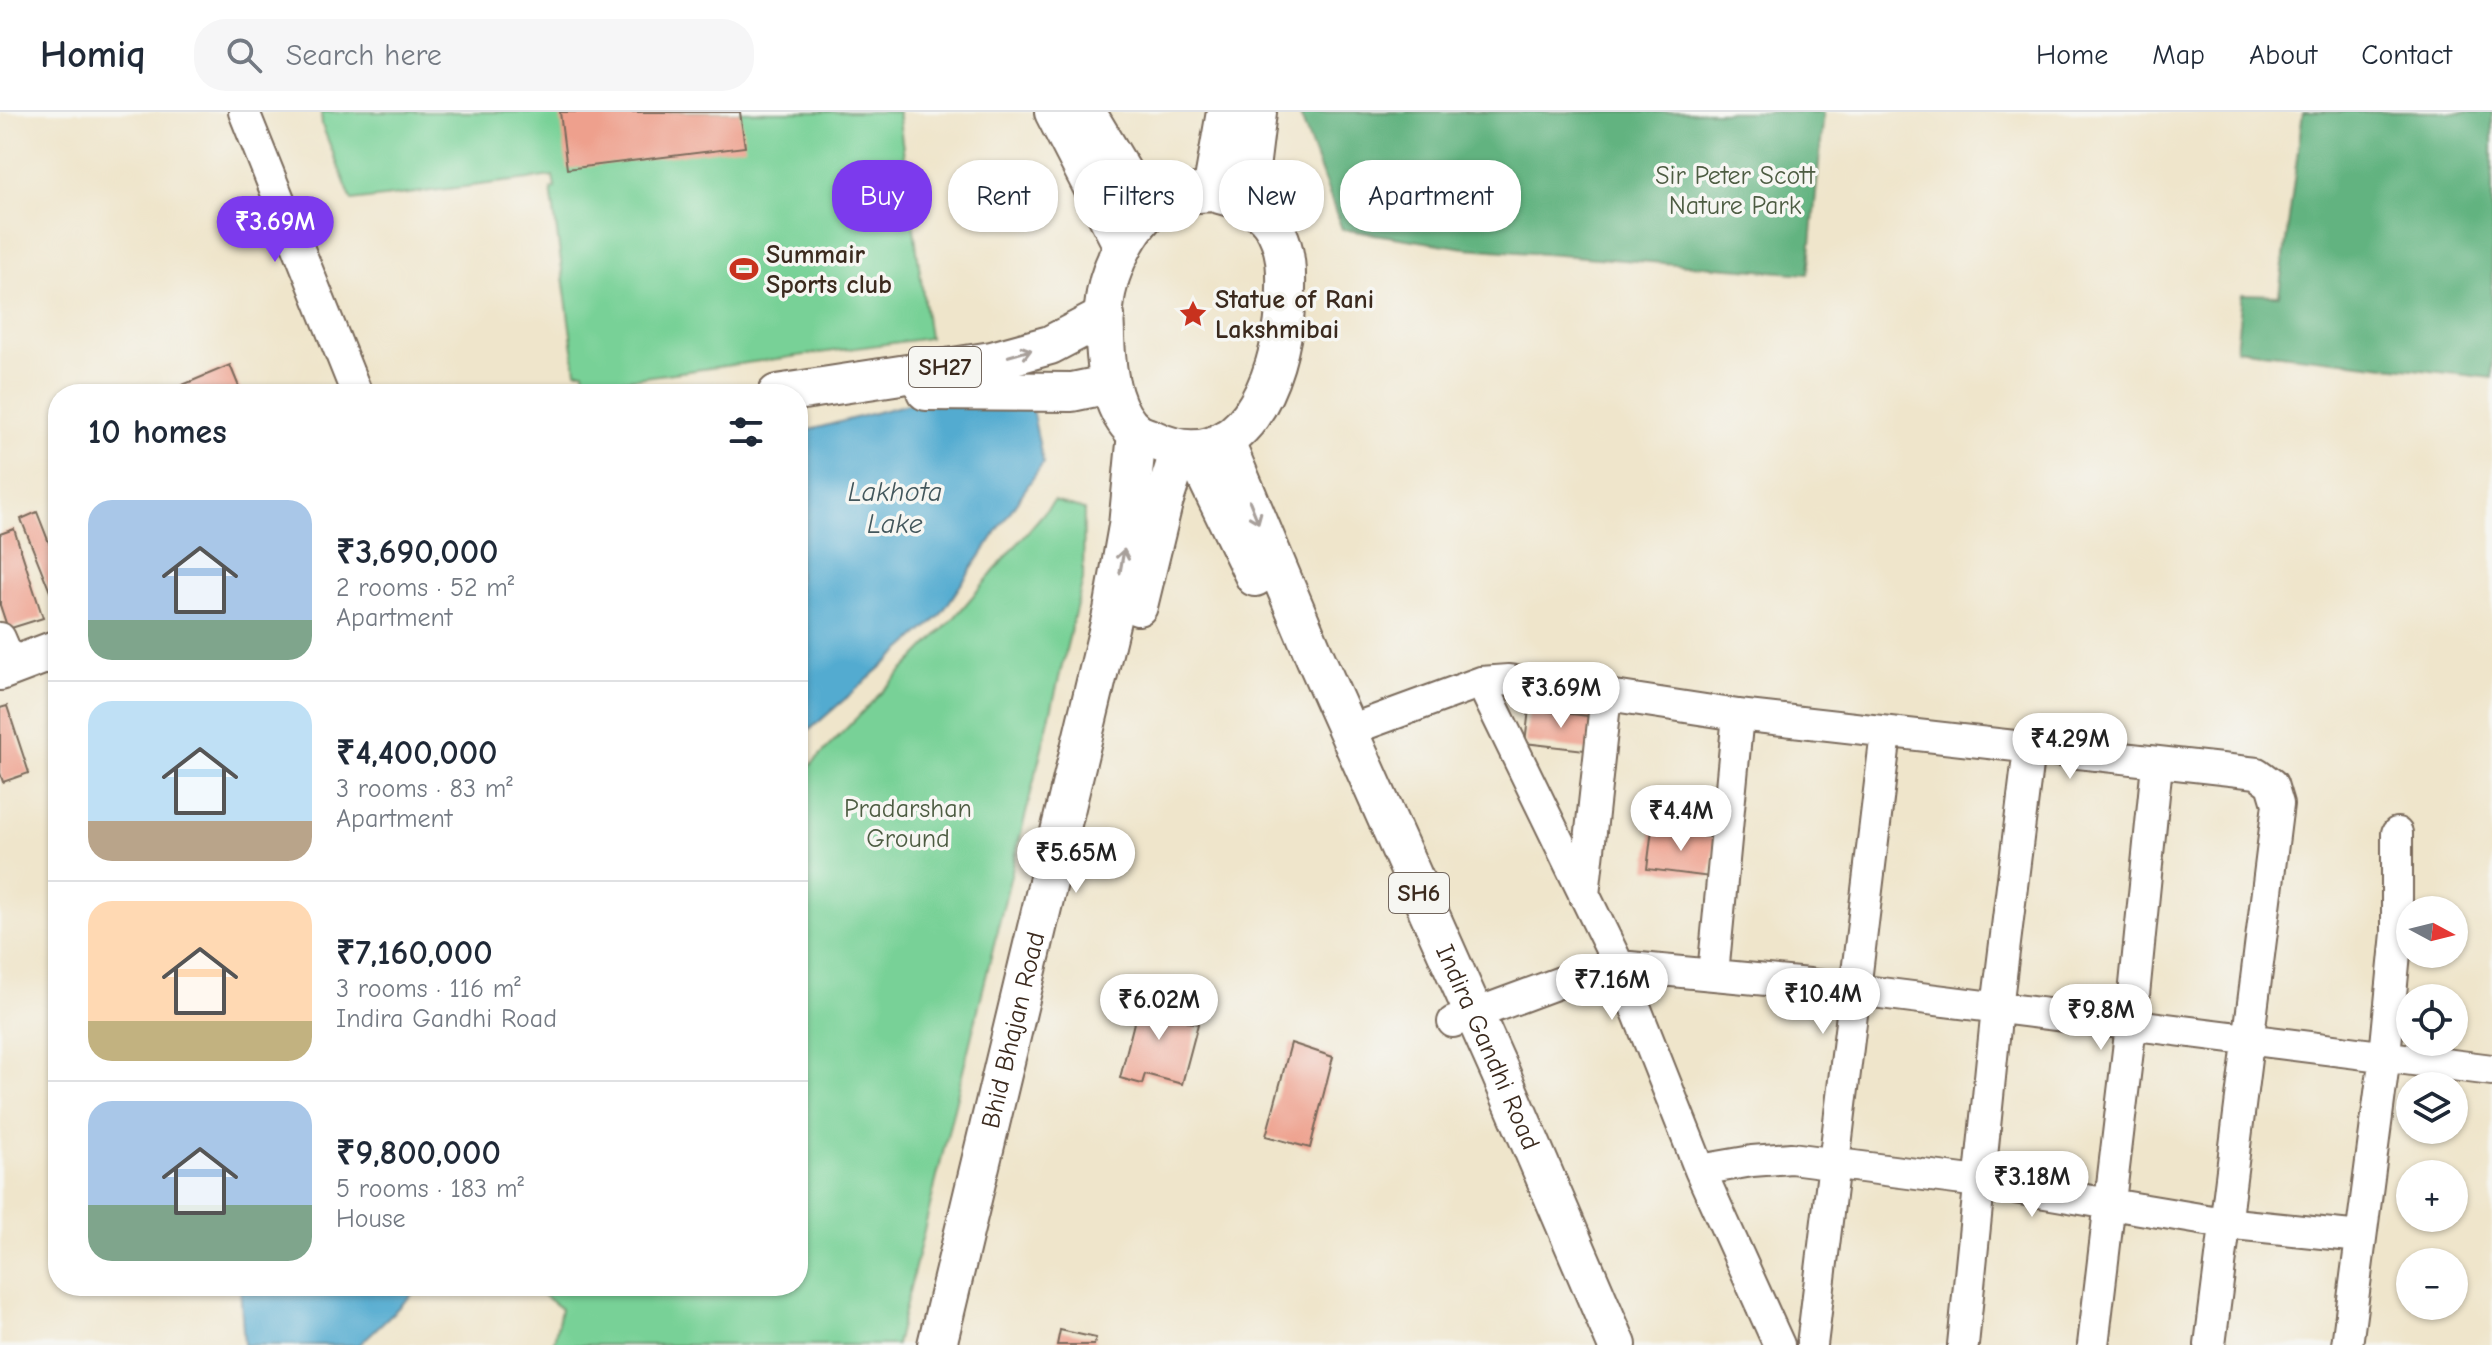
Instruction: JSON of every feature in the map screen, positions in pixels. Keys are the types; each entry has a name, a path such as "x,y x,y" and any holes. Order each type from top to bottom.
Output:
{"main road":[{"path":"1054,112 1123,246"},
{"path":"1086,112 1115,160"},
{"path":"1226,112 1228,160"},
{"path":"1241,160 1257,112"},
{"path":"1132,232 1123,246 1104,305 1110,384 1122,414 1137,433 1199,447 1245,424 1262,401 1277,362 1287,285 1285,259 1276,232"},
{"name":"SH27","path":"808,389 992,361 1050,345 1105,316"},
{"name":"SH27","path":"808,410 921,391 1072,392 1110,384"},
{"name":"Bhid Bhajan Road","path":"937,1345 1113,611 1128,526 1137,433"},
{"name":"Indira Gandhi Road","path":"1199,447 1347,731 1464,1018 1591,1345"},
{"name":"Indira Gandhi Road","path":"1199,447 1301,677 1617,1345"},
{"name":"Bhid Bhajan Road","path":"958,1345 1151,550 1199,447"},
{"path":"4,658 48,651"}],"street":[{"path":"244,112 353,384"},
{"path":"1347,731 1481,682 1509,680 1738,715 2257,773 2272,784 2278,804 2210,1345"},
{"path":"1481,682 1619,966 1700,1170 1779,1345"},
{"path":"1584,896 1606,695"},
{"path":"1713,974 1738,715"},
{"path":"1812,1345 1886,733"},
{"path":"1963,1345 1997,1008 2029,749"},
{"path":"2093,1345 2131,1025 2157,764"},
{"path":"2347,1345 2385,1055 2397,933 2397,833"},
{"path":"1464,1018 1561,982 1619,966 1856,990 2492,1070"},
{"path":"1700,1170 1791,1158 1979,1182 2224,1223 2361,1237"}],"green space":[{"name":"Summair Sports club","path":"321,112 898,112 905,160 832,160 832,232 914,232 929,338 586,384 584,371 576,371 551,189 555,188 553,176 352,201 322,125"},
{"name":"Sir Peter Scott Nature Park","path":"1299,112 1824,112 1808,274 1465,248 1361,232 1521,232 1521,160 1340,160 1340,224 1324,180 1324,160 1317,160"},
{"path":"2303,112 2492,112 2492,378 2236,349 2242,294 2279,295"},
{"name":"Pradarshan Ground","path":"1054,501 1084,510 1083,580 896,1345 553,1345 561,1309 544,1296 808,1296 808,768 955,617"}],"water":[{"name":"Lakhota Lake","path":"957,391 1031,404 1043,463 939,617 808,731 808,430"},
{"path":"241,1296 410,1296 359,1345 244,1345"}],"building":[{"path":"560,112 740,112 745,147 567,169"},
{"path":"230,365 238,384 185,384"},
{"path":"37,512 48,540 48,586 21,519"},
{"path":"14,529 43,618 8,629 0,605 0,534"},
{"path":"7,706 29,773 3,782 0,773 0,708"},
{"path":"1529,709 1597,717 1593,751 1525,743"},
{"path":"1652,829 1715,838 1710,877 1647,869"},
{"path":"1141,995 1192,1009 1188,1022 1198,1024 1182,1084 1145,1074 1142,1084 1120,1078"},
{"path":"1291,1043 1333,1057 1310,1148 1266,1136"},
{"path":"1060,1330 1096,1338 1094,1345 1057,1345"}],"place":[{"name":"Summair Sports club","path":"744,269"},
{"name":"Statue of Rani Lakshmibai","path":"1193,314"}]}
